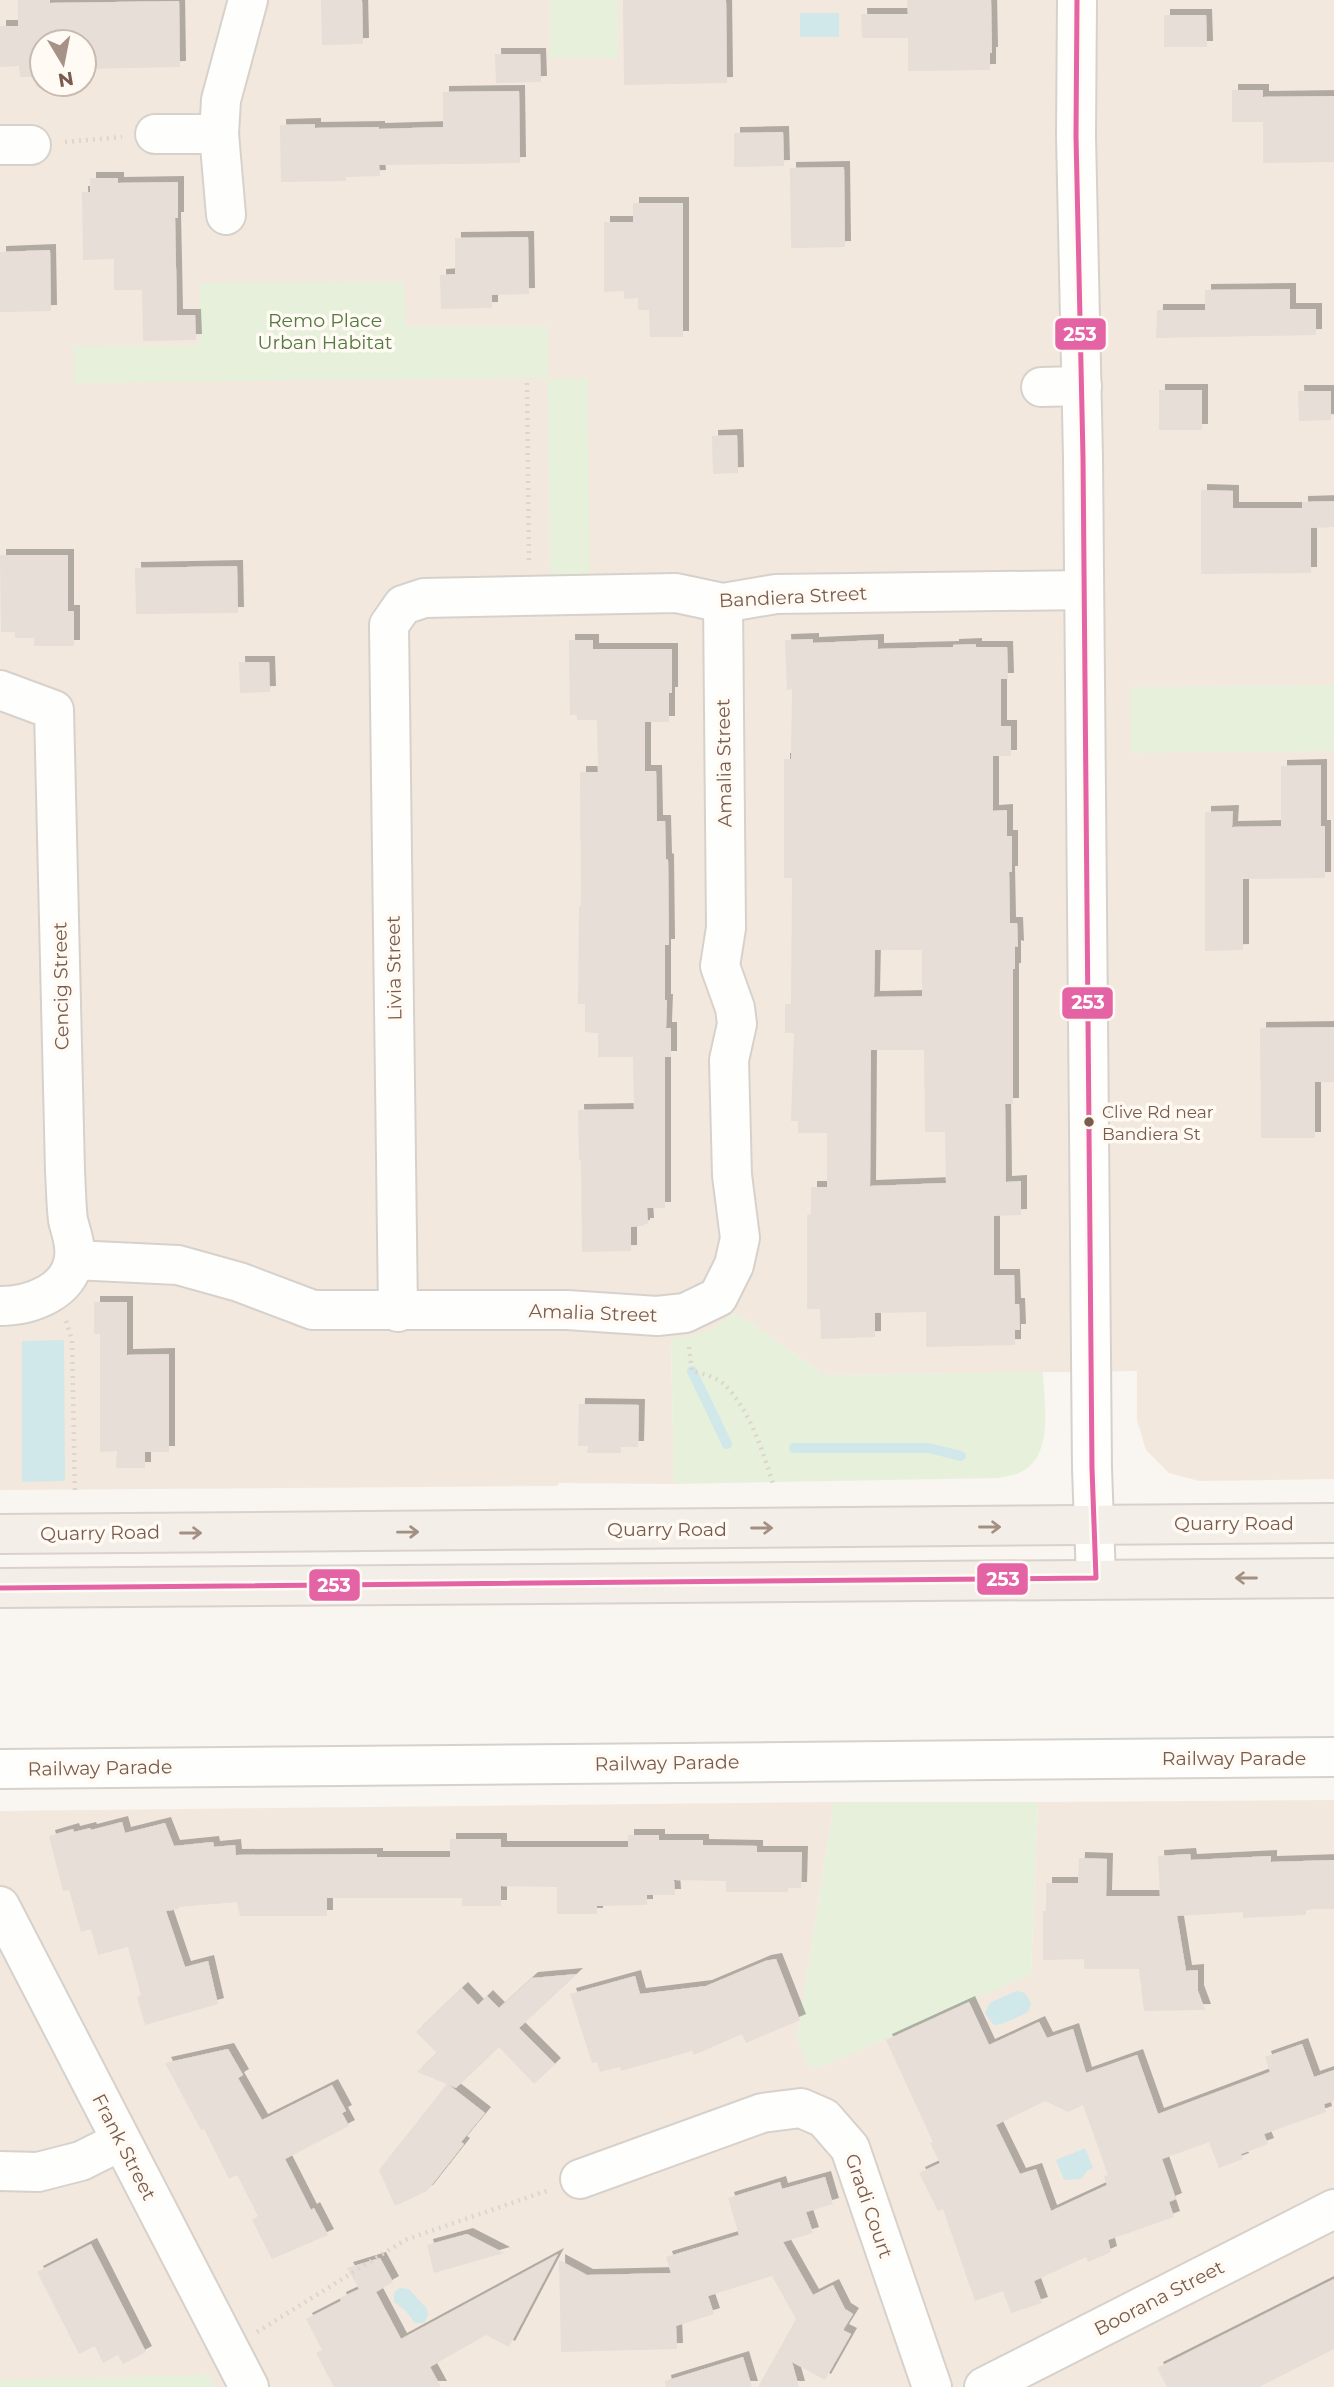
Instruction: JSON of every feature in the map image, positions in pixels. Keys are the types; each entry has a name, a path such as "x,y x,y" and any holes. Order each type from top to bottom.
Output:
{"main road":[{"name":"Quarry Road","path":"0,1534 1334,1523"},
{"path":"523,1530 524,1583"},
{"path":"0,1588 1334,1578"}],"street":[{"path":"226,215 219,134 220,100 248,0"},
{"path":"1077,0 1076,136 1082,386 1090,1318 1096,1578"},
{"path":"155,134 219,134"},
{"path":"1041,387 1082,386"},
{"name":"Bandiera Street","path":"389,625 403,605 424,598 676,593 723,603 776,594 1084,590"},
{"name":"Amalia Street","path":"0,1306 35,1302 64,1275 178,1265 240,1282 313,1310 567,1310 657,1316 685,1313 718,1297 734,1265 740,1238 732,1175 729,1060 737,1024 735,1008 720,966 726,928 723,603"},
{"name":"Livia Street","path":"389,625 398,1312"},
{"name":"Cencig Street","path":"0,690 54,710 65,1171 68,1219 74,1240 64,1275"},
{"name":"Railway Parade","path":"0,1769 1334,1757"},
{"name":"Frank Street","path":"0,1906 249,2387"},
{"name":"Gradi Court","path":"580,2179 762,2113 801,2108 824,2118 850,2148 932,2387"},
{"path":"0,2171 38,2172 81,2161 121,2141"},
{"name":"Boorana Street","path":"984,2387 1334,2209"}],"path":[{"path":"15,145 155,134"},
{"path":"527,383 529,569"},
{"path":"64,1275 72,1340 75,1495"},
{"path":"685,1313 692,1371 708,1375 726,1386 756,1432 774,1487"},
{"path":"229,2350 405,2240 580,2179"}],"shaded area":[{"path":"0,0 1334,0 1334,1479 1199,1481 1169,1473 1146,1450 1137,1420 1137,1371 825,1375 736,1313 707,1332 671,1340 674,1484 558,1483 558,1486 0,1490"},
{"path":"1334,1800 1334,2387 0,2387 0,1811 834,1802 797,2039 1031,1974 1038,1802"}],"green space":[{"path":"550,0 618,0 618,58 550,58"},
{"name":"Remo Place Urban Habitat","path":"404,281 406,326 548,326 548,378 588,378 590,595 551,595 547,378 74,383 74,346 200,345 200,283"},
{"path":"1334,685 1334,751 1131,753 1130,687"},
{"path":"736,1313 825,1375 1043,1372 1045,1428 1038,1455 1019,1473 998,1478 674,1484 671,1339 707,1332"},
{"path":"834,1802 1038,1802 1031,1974 822,2067 807,2065 797,2039"},
{"path":"209,2375 215,2387 0,2387 0,2380"}],"water":[{"path":"800,13 839,13 839,37 800,37"},
{"path":"64,1340 65,1481 22,1482 22,1341"},
{"path":"1016,1991 1025,1993 1031,2003 1028,2012 994,2025 985,2013 990,2003"},
{"path":"1085,2148 1093,2168 1081,2179 1064,2180 1056,2160"},
{"path":"399,2288 409,2289 427,2309 428,2315 424,2323 415,2323 405,2310 394,2302 394,2293"}],"building":[{"path":"18,0 50,0 50,3 179,1 180,67 98,69 98,28 28,28 28,77 20,77 19,66 0,67 0,26 18,26"},
{"path":"321,0 362,0 363,44 322,45"},
{"path":"623,0 726,0 727,83 624,85"},
{"path":"907,0 991,0 990,70 908,71 908,38 862,38 861,14 908,14"},
{"path":"1164,15 1206,15 1207,47 1164,47"},
{"path":"495,54 540,54 541,82 496,83"},
{"path":"1232,90 1263,90 1263,97 1334,96 1334,162 1263,163 1263,122 1232,122"},
{"path":"519,91 520,163 379,165 380,176 346,177 346,181 281,182 280,125 315,124 315,128 379,129 443,127 443,92"},
{"path":"783,132 784,166 734,167 734,133"},
{"path":"844,167 845,247 791,248 790,168"},
{"path":"90,178 118,178 118,183 178,182 178,218 175,218 177,315 195,315 196,340 143,341 142,290 114,290 114,259 83,260 82,192 90,192"},
{"path":"633,203 683,203 683,337 650,337 649,310 638,310 638,298 624,299 624,291 604,292 604,222 633,222"},
{"path":"528,237 529,294 492,295 492,308 441,309 440,275 455,274 455,238"},
{"path":"50,250 51,311 0,312 0,252"},
{"path":"1290,289 1290,309 1316,309 1316,335 1156,338 1157,310 1205,310 1205,290"},
{"path":"1159,390 1202,390 1202,430 1159,430"},
{"path":"1298,391 1331,391 1331,420 1299,421"},
{"path":"737,435 738,473 713,474 712,436"},
{"path":"1201,490 1233,491 1233,508 1302,508 1302,502 1334,501 1334,527 1311,528 1311,573 1201,574"},
{"path":"0,555 68,555 68,611 74,611 74,646 34,646 34,638 15,638 15,632 1,632"},
{"path":"237,566 238,613 136,614 135,568"},
{"path":"813,639 813,643 878,640 878,649 976,644 976,647 1007,647 1008,679 1001,679 1001,726 1011,726 1011,756 993,756 993,811 1007,810 1007,836 1012,836 1012,872 1009,872 1010,923 1017,923 1018,947 1015,946 1013,969 1013,1104 1005,1104 1006,1182 1021,1181 1021,1215 994,1216 994,1275 1014,1275 1015,1304 1019,1304 1020,1330 1015,1330 1015,1345 926,1347 926,1312 875,1313 875,1337 821,1339 820,1309 807,1309 807,1215 811,1214 811,1187 827,1187 827,1133 798,1133 798,1121 791,1121 794,1033 785,1033 785,1004 791,1004 792,878 784,878 784,759 791,759 792,689 787,690 785,640","holes":["875,950 922,950 922,996 874,997","871,1050 924,1050 925,1132 945,1132 946,1183 870,1186"]},
{"path":"569,640 593,640 593,649 672,649 669,722 645,722 645,771 656,771 657,821 665,821 668,860 669,945 665,945 665,1000 666,1028 671,1028 671,1057 665,1057 665,1208 647,1208 648,1224 631,1227 631,1251 582,1252 578,1110 634,1109 633,1057 598,1057 598,1033 585,1032 585,1004 578,1004 581,906 580,772 598,772 597,720 577,720 577,715 570,715"},
{"path":"239,662 269,662 270,692 240,693"},
{"path":"1321,765 1321,826 1325,826 1325,878 1243,879 1243,950 1205,951 1205,812 1233,811 1232,827 1281,826 1281,766"},
{"path":"1334,1027 1334,1082 1315,1082 1315,1138 1261,1138 1260,1028"},
{"path":"94,1302 127,1302 127,1355 169,1354 169,1452 145,1452 145,1468 116,1468 117,1451 100,1452 100,1334 94,1334"},
{"path":"579,1404 639,1405 638,1447 621,1447 621,1453 587,1453 588,1446 578,1446"},
{"path":"122,1822 125,1833 165,1823 174,1846 213,1842 214,1847 235,1845 236,1855 377,1854 377,1857 450,1857 450,1839 501,1839 501,1847 628,1847 628,1835 659,1835 659,1840 703,1840 703,1845 757,1846 757,1852 802,1852 801,1888 788,1888 788,1892 726,1892 726,1881 674,1880 675,1895 647,1895 647,1905 597,1906 597,1914 557,1914 557,1887 501,1886 501,1906 462,1906 462,1898 327,1898 327,1916 240,1916 237,1902 179,1907 166,1911 185,1967 208,1961 218,2004 145,2025 137,1997 141,1995 128,1947 98,1955 91,1929 81,1932 69,1890 63,1891 49,1836 73,1829 74,1832 90,1828 91,1830"},
{"path":"1190,1854 1191,1860 1271,1856 1271,1862 1334,1860 1334,1909 1306,1909 1306,1915 1243,1918 1243,1912 1177,1916 1186,1971 1198,1970 1198,1991 1205,2010 1144,2011 1139,1969 1084,1969 1084,1959 1043,1960 1046,1883 1078,1883 1079,1858 1107,1859 1106,1896 1160,1896 1158,1856"},
{"path":"776,1959 800,2020 746,2043 742,2034 694,2055 692,2051 621,2071 620,2067 600,2072 597,2062 592,2063 570,1994 635,1976 640,1994 706,1986"},
{"path":"577,1974 519,2028 555,2064 534,2084 499,2047 456,2088 449,2085 485,2113 427,2191 395,2206 379,2170 447,2084 417,2072 437,2053 416,2032 462,1988 478,2005 487,1996 499,2008 532,1978"},
{"path":"969,2002 989,2045 1039,2022 1047,2038 1073,2029 1086,2073 1137,2055 1158,2114 1270,2072 1265,2057 1302,2044 1314,2077 1334,2070 1334,2101 1324,2104 1326,2112 1264,2134 1268,2144 1241,2154 1243,2159 1219,2168 1209,2142 1162,2159 1176,2199 1169,2202 1174,2217 1108,2240 1111,2252 1088,2262 1086,2257 1034,2281 1042,2303 1011,2313 1003,2291 975,2301 943,2209 938,2211 919,2173 940,2163 886,2040","holes":["1045,2101 1068,2112 1083,2105 1108,2175 1104,2176 1107,2185 1051,2211 1036,2169 1020,2174 996,2125"]},
{"path":"228,2049 243,2075 238,2078 262,2120 332,2085 346,2111 342,2113 349,2126 285,2159 311,2210 314,2208 328,2235 272,2259 252,2220 258,2216 237,2175 229,2179 204,2129 201,2130 165,2063"},
{"path":"825,2177 833,2204 806,2212 813,2233 783,2242 813,2295 833,2285 845,2309 853,2314 843,2330 851,2334 825,2380 792,2362 799,2387 758,2387 796,2319 772,2276 708,2296 714,2314 676,2326 677,2349 561,2352 559,2260 587,2275 671,2273 666,2257 739,2235 728,2198 780,2182 782,2189"},
{"path":"467,2234 504,2253 434,2273 427,2245"},
{"path":"91,2244 146,2352 123,2364 118,2355 103,2363 95,2346 79,2354 37,2272"},
{"path":"558,2254 509,2347 486,2335 430,2367 441,2387 334,2387 316,2353 322,2350 306,2319 359,2289 347,2268 380,2258 393,2282 376,2292 401,2339"},
{"path":"1334,2279 1334,2349 1259,2387 1167,2387 1157,2368"},
{"path":"743,2357 752,2387 666,2387 665,2381"}],"waterway":[{"path":"692,1371 727,1444"},
{"path":"794,1448 929,1448 961,1456"}],"transit line":[{"name":"253","path":"0,1588 1096,1578 1092,1468 1083,457 1076,136 1077,0"}],"place":[{"name":"Clive Rd near Bandiera St","path":"1089,1122"}]}
